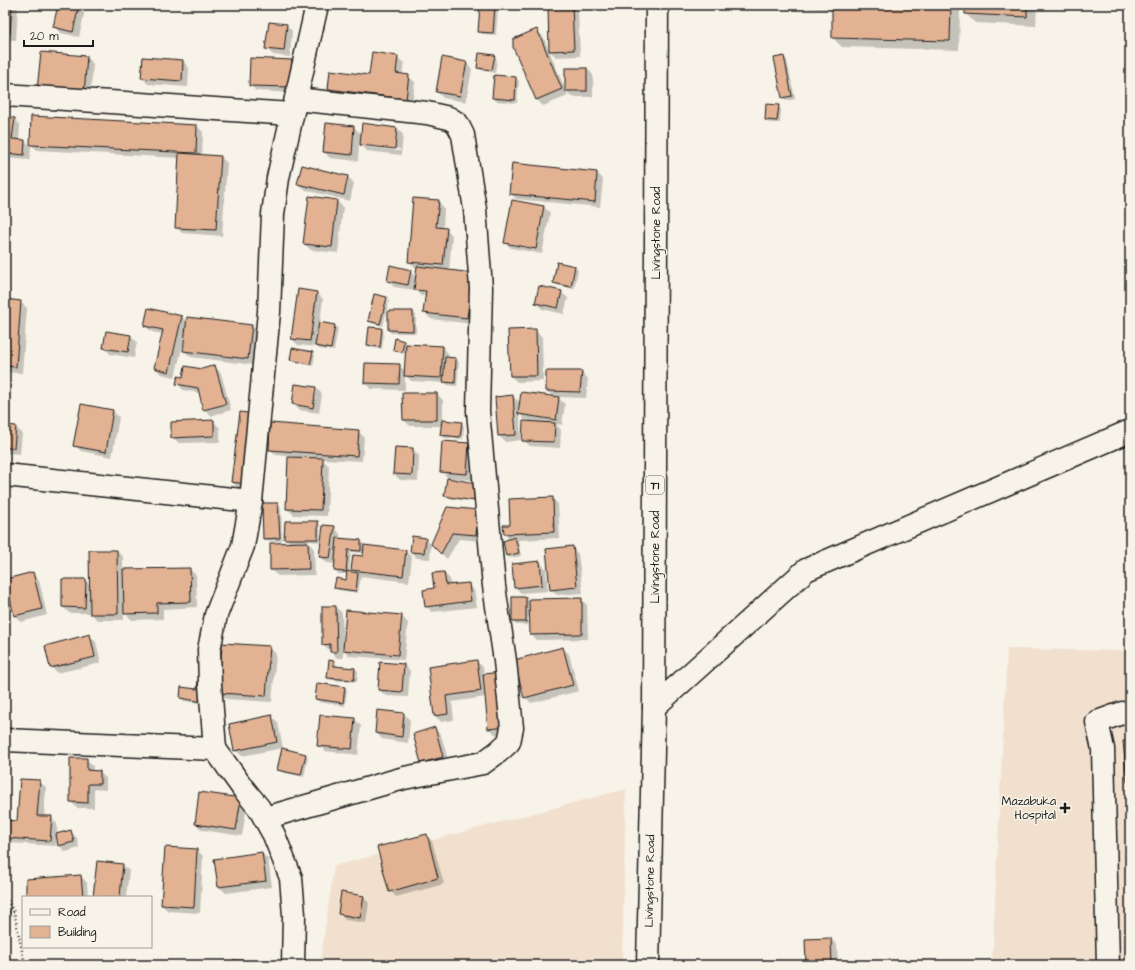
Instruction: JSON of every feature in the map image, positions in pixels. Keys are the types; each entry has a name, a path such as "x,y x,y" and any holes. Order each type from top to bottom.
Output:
{"main road":[{"path":"293,965 294,915 291,878 274,835 265,818 215,749 209,650 216,615 243,546 251,501 269,312 273,214 278,178 317,5"},
{"name":"Livingstone Road","path":"648,965 654,707 657,5"},
{"path":"5,95 294,107 434,115 449,118 458,123 463,135 475,209 481,288 478,411 494,586 505,661 512,728 509,742 483,763 404,778 265,818"},
{"path":"654,707 806,570 1130,430"},
{"path":"5,476 251,501"},
{"path":"1108,965 1103,749 1097,722 1122,713"},
{"path":"5,740 215,749"}],"path":[{"path":"5,897 14,912 25,965"},
{"path":"5,912 14,912"}],"shaded area":[{"name":"Mazabuka Hospital","path":"1007,649 1130,651 1130,965 992,965"},
{"path":"626,789 622,965 320,965 334,866"}],"building":[{"path":"5,5 12,5 10,34 5,34"},
{"path":"58,5 79,5 73,32 53,27"},
{"path":"480,5 495,5 493,33 478,32"},
{"path":"548,5 572,5 574,50 549,51"},
{"path":"832,5 951,5 950,41 832,38"},
{"path":"965,5 1027,5 1027,17 965,14"},
{"path":"269,22 287,24 284,51 265,49"},
{"path":"537,29 562,89 536,100 513,47 513,39"},
{"path":"41,52 87,56 84,94 37,90"},
{"path":"372,52 398,56 396,73 409,75 406,99 328,89 330,70 369,75"},
{"path":"479,53 495,55 492,70 477,68"},
{"path":"784,56 792,96 782,98 774,58"},
{"path":"143,57 183,60 182,81 141,78"},
{"path":"442,57 467,62 460,96 436,92"},
{"path":"250,58 292,60 291,87 249,86"},
{"path":"565,68 587,68 587,91 565,91"},
{"path":"494,75 516,77 515,100 492,98"},
{"path":"766,104 779,105 777,121 765,120"},
{"path":"31,116 197,125 196,153 30,145"},
{"path":"5,117 15,118 12,139 25,140 24,155 5,153"},
{"path":"326,123 354,126 352,155 323,152"},
{"path":"362,123 397,128 395,149 360,145"},
{"path":"179,153 221,156 216,230 175,228"},
{"path":"512,163 597,172 595,202 509,194"},
{"path":"302,165 348,176 344,195 297,184"},
{"path":"309,196 337,200 332,247 303,244"},
{"path":"413,198 439,200 436,227 447,228 443,265 408,262"},
{"path":"512,200 544,206 536,249 504,243"},
{"path":"557,262 575,266 571,287 553,283"},
{"path":"390,265 411,270 408,285 387,281"},
{"path":"417,266 473,273 467,318 423,313 426,291 414,290"},
{"path":"539,286 562,291 558,308 535,303"},
{"path":"298,289 317,292 310,341 291,339"},
{"path":"374,294 387,297 380,324 368,321"},
{"path":"5,299 21,301 16,367 5,366"},
{"path":"148,308 182,316 169,372 154,368 163,330 144,326"},
{"path":"388,311 413,311 413,331 388,330"},
{"path":"187,317 252,325 248,359 183,351"},
{"path":"319,322 335,325 331,349 315,346"},
{"path":"369,327 382,328 380,347 367,345"},
{"path":"536,329 537,376 510,376 508,330"},
{"path":"106,331 131,335 128,352 103,348"},
{"path":"395,338 404,341 402,352 393,350"},
{"path":"406,344 443,346 441,378 404,376"},
{"path":"292,348 313,352 310,364 290,360"},
{"path":"445,357 456,358 455,383 443,382"},
{"path":"365,363 400,364 399,384 364,383"},
{"path":"215,365 226,404 203,410 198,388 176,384 178,376 183,377 185,366 202,369"},
{"path":"546,371 582,371 580,392 546,391"},
{"path":"295,384 316,387 313,408 292,404"},
{"path":"521,392 559,397 556,420 518,414"},
{"path":"402,393 437,393 437,420 403,420"},
{"path":"513,395 516,435 498,436 495,397"},
{"path":"81,404 113,410 106,452 73,446"},
{"path":"240,412 255,414 246,484 231,482"},
{"path":"214,420 214,436 171,438 171,422"},
{"path":"442,420 462,422 460,437 440,435"},
{"path":"523,421 555,423 554,442 522,441"},
{"path":"270,423 359,430 357,456 269,450"},
{"path":"5,425 16,426 14,448 5,448"},
{"path":"442,441 469,443 467,474 440,472"},
{"path":"395,447 413,448 412,475 393,474"},
{"path":"288,457 323,458 321,510 286,509"},
{"path":"447,478 476,483 474,501 444,496"},
{"path":"553,497 554,532 504,534 503,525 510,525 509,499"},
{"path":"262,503 278,503 280,538 263,539"},
{"path":"447,507 478,510 476,535 452,533 441,554 431,544"},
{"path":"285,521 318,521 318,539 284,539"},
{"path":"323,525 335,526 330,558 319,557"},
{"path":"412,536 426,538 424,553 410,552"},
{"path":"515,537 519,553 506,556 503,541"},
{"path":"337,538 361,540 361,551 348,550 346,572 334,571"},
{"path":"308,542 309,569 270,570 270,543"},
{"path":"364,545 406,550 403,576 351,570 353,555 363,556"},
{"path":"573,546 577,587 550,590 546,549"},
{"path":"89,550 117,550 118,614 90,614"},
{"path":"540,561 542,585 514,588 512,564"},
{"path":"190,568 191,602 157,603 157,613 124,614 123,569"},
{"path":"347,571 358,573 356,591 334,588 336,578 346,580"},
{"path":"33,572 42,609 14,616 6,579"},
{"path":"444,572 446,585 469,583 471,601 425,607 423,590 434,588 432,573"},
{"path":"62,579 86,579 85,608 62,607"},
{"path":"512,597 526,597 526,622 512,622"},
{"path":"582,598 582,634 530,635 529,599"},
{"path":"322,606 336,606 337,652 330,652 330,644 322,645"},
{"path":"346,610 402,615 398,655 343,650"},
{"path":"90,634 95,657 50,668 45,646"},
{"path":"222,643 270,646 266,696 219,693"},
{"path":"563,647 573,685 524,698 514,660"},
{"path":"329,660 334,661 334,666 355,668 354,680 327,678"},
{"path":"477,660 481,691 446,696 448,714 434,716 428,667"},
{"path":"380,662 404,664 402,692 378,690"},
{"path":"502,672 507,727 488,729 483,674"},
{"path":"198,681 206,682 203,702 180,698 181,687 197,689"},
{"path":"317,683 345,687 343,703 315,699"},
{"path":"377,710 404,713 402,737 375,733"},
{"path":"272,715 277,742 234,751 229,724"},
{"path":"320,715 355,718 352,749 317,746"},
{"path":"435,727 443,757 421,763 413,734"},
{"path":"1130,740 1130,782 1127,782 1123,741"},
{"path":"282,748 306,754 301,775 277,770"},
{"path":"70,758 87,758 87,770 100,771 100,784 88,784 88,803 70,802"},
{"path":"20,779 40,780 37,816 52,816 50,841 5,838 5,820 17,821"},
{"path":"199,792 241,798 236,830 195,824"},
{"path":"71,830 74,842 58,846 56,834"},
{"path":"427,834 438,878 389,892 377,847"},
{"path":"165,847 197,849 194,907 161,905"},
{"path":"262,852 266,881 218,887 214,859"},
{"path":"97,861 123,864 120,896 93,896"},
{"path":"81,875 83,896 26,896 26,879"},
{"path":"341,892 364,896 360,918 338,914"},
{"path":"831,938 832,965 806,965 805,939"},
{"path":"233,960 257,961 256,965 233,965"}],"place":[{"name":"Mazabuka Hospital","path":"1065,808"}]}
